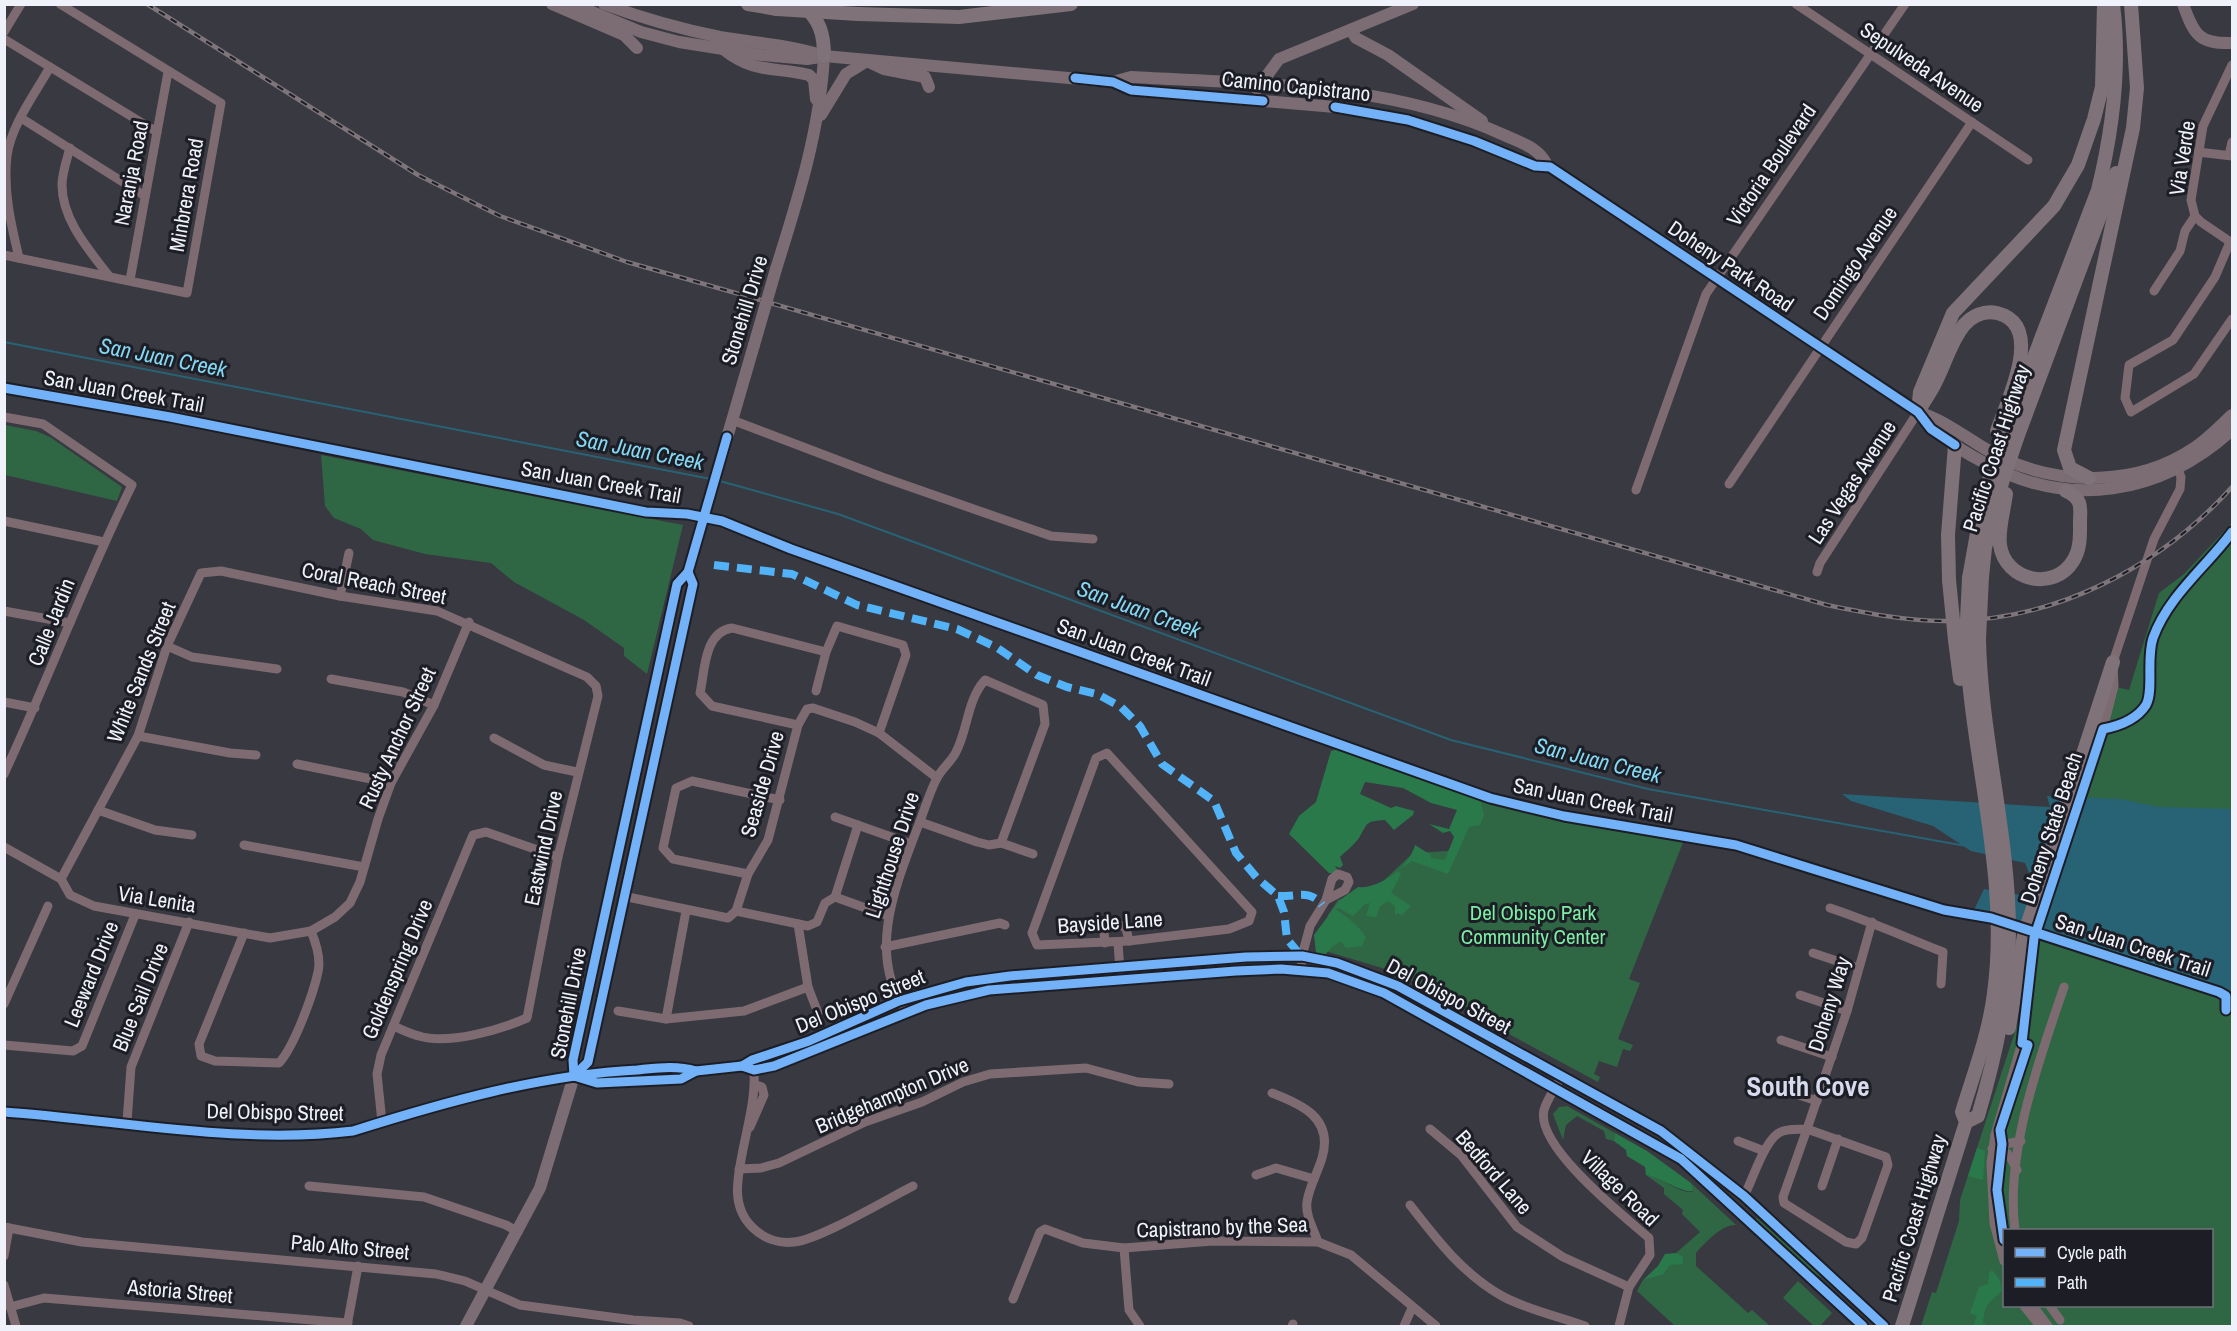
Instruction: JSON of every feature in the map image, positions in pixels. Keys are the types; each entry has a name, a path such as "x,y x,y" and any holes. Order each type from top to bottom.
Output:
{"highway":[{"path":"748,4 777,9 858,14 959,17 1071,4"},
{"path":"802,4 819,23 824,36 824,56"},
{"path":"1918,412 1920,392 1953,313 2049,213 2078,165 2102,87 2104,4"},
{"name":"Pacific Coast Highway","path":"1975,577 2002,493 2009,436 2098,190 2105,163 2115,95 2117,48 2113,4"},
{"path":"2089,478 2070,468 2064,450 2133,128 2137,88 2131,4"},
{"name":"Pacific Coast Highway","path":"1902,1326 1966,1122 1962,1112 1990,1016 2004,930 1990,847 1979,757 1980,687 1966,640 1983,494 2102,215 2117,168 2131,89 2131,4"},
{"path":"1918,412 1937,380 1956,336 1965,324 1982,313 2000,314 2015,323 2020,332 2022,349 2009,436"},
{"path":"1955,445 1948,535 1949,580 1966,640 1979,757"},
{"path":"2002,493 2000,535 2006,561 2011,568 2027,578 2046,579 2068,568 2078,551 2081,506 2077,497 2066,491"},
{"path":"1994,1063 2007,1037 2029,936 2079,784 2113,662"},
{"name":"Pacific Coast Highway","path":"1966,1122 1978,1116 1994,1063 2005,998 2004,930 2007,885 1979,757"}],"main road":[{"path":"552,4 624,35 637,48"},
{"name":"Camino Capistrano","path":"573,4 641,32 723,49 807,59 824,56"},
{"path":"591,4 633,20 641,32 649,27 698,38 718,36"},
{"name":"Camino Capistrano","path":"604,4 636,16 718,36 806,50 824,56 1113,82 1131,90 1335,107 1408,120 1474,141"},
{"name":"Camino Capistrano","path":"1260,85 1279,59 1413,4"},
{"path":"2183,4 2191,25 2200,36 2212,44 2232,43"},
{"path":"1352,30 1356,38 1388,54 1495,131"},
{"path":"723,49 738,61 762,69 809,75 816,88 816,124"},
{"name":"Stonehill Drive","path":"466,1326 540,1188 574,1076 573,1060 677,584 688,572 801,189 816,124 824,56"},
{"path":"816,124 836,85 846,74 867,61 891,71 925,77 929,87 936,77 950,68"},
{"name":"Camino Capistrano","path":"1113,82 1131,77 1260,85 1377,96 1410,103 1478,124"},
{"path":"1203,96 1212,91 1254,91 1260,85"},
{"name":"Doheny Park Road","path":"1478,124 1541,154 1547,165 1918,412 1938,418 1990,452 2023,466 2060,476 2089,478 2125,475 2176,464"},
{"name":"Doheny Park Road","path":"1474,141 1535,166 1547,165"},
{"name":"Doheny Park Road","path":"1918,412 1931,429 2013,477 2066,491 2135,484 2176,464"},
{"path":"2176,464 2232,415"},
{"path":"2176,464 2203,454 2232,430"},
{"name":"Stonehill Drive","path":"574,1076 588,1062 693,584 688,572"},
{"path":"612,876 623,897"},
{"name":"Del Obispo Street","path":"4,1112 209,1131 304,1134 353,1131 495,1091 574,1076 680,1067 696,1071 792,1061 907,1012 989,990 1246,957 1302,956 1352,967 1398,986 1661,1131 1744,1196 1884,1326"},
{"name":"Del Obispo Street","path":"750,1065 899,1001 949,986 987,979 1301,970 1338,976 1384,993 1681,1159 1863,1326"}],"street":[{"path":"4,32 21,4"},
{"path":"60,4 168,72"},
{"name":"Sepulveda Avenue","path":"1796,4 2028,160"},
{"name":"Victoria Boulevard","path":"1635,490 1706,294 1905,4"},
{"path":"4,39 157,132"},
{"name":"Via Verde","path":"2231,243 2217,235 2195,216 2191,190 2208,112 2232,65"},
{"path":"19,258 7,210 7,154 21,118 50,67"},
{"name":"Minbrera Road","path":"130,280 187,293 221,103 168,72"},
{"name":"Naranja Road","path":"130,280 168,72"},
{"path":"21,118 145,196"},
{"name":"Domingo Avenue","path":"1729,484 1972,122"},
{"path":"2198,152 2231,156 2232,142"},
{"path":"70,148 62,185 68,214 83,242 109,276"},
{"path":"2154,291 2180,251 2186,231 2195,216"},
{"path":"2231,243 2215,277 2174,339 2129,365 2125,398 2131,412 2194,374 2232,319"},
{"path":"4,255 130,280"},
{"name":"Las Vegas Avenue","path":"1817,572 1820,563 1918,412"},
{"name":"Calle Jardin","path":"4,417 43,424 132,485 104,542 35,708 4,774"},
{"path":"732,420 839,461 1051,536 1093,539"},
{"name":"Doheny State Beach","path":"2079,784 2103,729 2114,686 2113,662 2154,539 2180,489 2176,464"},
{"path":"4,521 104,542"},
{"path":"2103,729 2128,720 2146,704 2150,696 2149,654 2158,626 2176,597 2232,532"},
{"path":"340,596 349,552"},
{"name":"Coral Reach Street","path":"201,573 221,571 340,596 437,610 469,622 587,677 596,686"},
{"name":"White Sands Street","path":"62,879 138,736 167,646 201,573"},
{"path":"4,611 70,623"},
{"name":"Rusty Anchor Street","path":"322,927 350,903 391,783 434,705 469,622"},
{"path":"816,691 826,652 836,627 843,626 900,643 906,648 906,656 879,734"},
{"path":"826,652 732,628 721,629 712,638 700,693 712,706 798,725 803,712 813,708 855,722 879,734 937,778"},
{"path":"167,646 192,657 277,669"},
{"path":"331,680 403,692 434,705"},
{"name":"Lighthouse Drive","path":"907,1012 899,1001 887,964 885,947 888,916 911,844 937,778 957,752 976,689 984,680 1017,692 1043,705 1045,724 1001,843"},
{"name":"Eastwind Drive","path":"393,1026 420,1037 442,1039 501,1029 527,1018 558,857 577,772 598,696 596,686"},
{"path":"4,702 35,708"},
{"name":"Seaside Drive","path":"736,911 748,874 768,840 798,725"},
{"path":"138,736 230,753 256,755"},
{"path":"494,738 544,765 577,772"},
{"name":"Bayside Lane","path":"1107,753 1252,912 1249,921 1229,929 1105,943 1037,945 1032,933 1096,758 1107,753"},
{"path":"297,764 391,783"},
{"path":"748,874 673,859 663,848 676,788 692,781 780,800"},
{"path":"98,810 154,830 192,836"},
{"path":"836,817 911,844"},
{"path":"920,822 977,842 989,845 1001,843 1033,854"},
{"path":"623,897 728,918 736,911 808,926 817,922 825,903 836,897 858,825"},
{"name":"Goldenspring Drive","path":"382,1122 377,1074 381,1054 473,835 486,832 558,857"},
{"path":"244,845 364,867"},
{"name":"Via Lenita","path":"4,847 62,879 70,896 94,906 270,938 322,927"},
{"path":"836,897 888,916"},
{"path":"1301,970 1302,956 1310,926 1326,900"},
{"path":"4,1004 48,906"},
{"path":"1830,908 1872,922 1943,952 1941,984"},
{"path":"666,1019 686,911"},
{"name":"Leeward Drive","path":"4,1045 73,1051 82,1046 135,915"},
{"name":"Blue Sail Drive","path":"127,1122 131,1067 189,922"},
{"name":"Doheny Way","path":"1744,1196 1756,1173 1764,1150 1780,1131 1807,1129 1838,1139 1886,1157 1888,1165 1862,1238 1856,1244 1846,1242 1784,1203 1783,1197 1807,1129 1816,1101 1832,1058 1872,922"},
{"path":"885,947 1000,923 1005,925"},
{"path":"798,924 808,987 818,1013"},
{"path":"1105,943 1104,932 1107,926 1120,925 1126,928 1130,941"},
{"path":"244,933 199,1044 201,1056 215,1060 279,1063 289,1052 319,971 317,947 311,931"},
{"name":"Doheny State Beach","path":"2003,1258 1991,1205 1992,1149 2023,1039 2029,936"},
{"path":"1118,942 1120,974"},
{"path":"1813,953 1858,968"},
{"path":"618,1011 666,1019 744,1011 808,987"},
{"path":"2015,1229 2013,1207 2017,1170 2032,1086 2064,987"},
{"path":"1800,995 1847,1011"},
{"path":"1781,1040 1832,1058"},
{"path":"750,1065 756,1085 762,1087 764,1095 747,1132 739,1169 739,1203 747,1222 762,1235 787,1243 815,1236 913,1185"},
{"name":"Bridgehampton Drive","path":"739,1169 761,1168 778,1163 866,1122 922,1102 963,1082 990,1074 1086,1068 1138,1082 1169,1084"},
{"name":"Village Road","path":"1561,1077 1544,1110 1544,1121 1563,1157 1649,1238 1650,1255 1629,1287 1619,1326"},
{"path":"1775,1087 1816,1101"},
{"path":"1272,1093 1300,1103 1311,1111 1323,1133 1323,1155 1314,1179 1307,1212 1318,1242"},
{"name":"Bedford Lane","path":"1430,1129 1461,1155 1517,1227 1563,1257 1629,1287"},
{"path":"1995,1135 2006,1144 2021,1141"},
{"path":"1822,1186 1838,1139"},
{"path":"1738,1141 1764,1150"},
{"path":"1992,1149 2001,1148 2006,1151 2017,1170"},
{"path":"1256,1175 1276,1168 1314,1179"},
{"path":"309,1186 424,1197 506,1225 518,1232"},
{"path":"1410,1205 1444,1249 1473,1278 1503,1297 1585,1326"},
{"path":"4,1256 7,1227"},
{"name":"Palo Alto Street","path":"7,1227 82,1242 436,1274 465,1281 520,1305 688,1326"},
{"name":"Capistrano by the Sea","path":"1013,1299 1040,1232 1045,1229 1083,1243 1124,1248 1213,1241 1318,1242 1351,1255 1436,1326"},
{"name":"Capistrano by the Sea","path":"1124,1248 1129,1310 1140,1326"},
{"path":"347,1325 358,1266"},
{"path":"4,1285 16,1326"},
{"name":"Astoria Street","path":"10,1307 44,1298 347,1325"},
{"path":"2023,1307 2034,1326"},
{"path":"2024,1307 2040,1326"},
{"path":"2034,1307 2048,1326"},
{"path":"2051,1307 2060,1320"},
{"path":"1404,1326 1413,1308"}],"green space":[{"path":"5,425 36,431 50,437 122,487 117,501 5,475"},
{"path":"321,455 683,525 647,674 624,656 624,648 584,620 514,582 491,563 425,554 373,540 361,529 334,518 325,506"},
{"path":"2232,523 2232,1326 1921,1326 1932,1292 1936,1293 1959,1221 1960,1200 2023,1007 2029,939 2111,686 2129,690 2159,593 2184,574"},
{"path":"1341,748 1479,796 1484,815 1480,825 1469,827 1448,874 1412,861 1398,870 1407,861 1415,845 1431,855 1431,858 1445,860 1454,837 1450,831 1443,833 1429,824 1449,829 1457,810 1431,803 1403,788 1365,782 1360,794 1391,808 1396,806 1414,811 1413,815 1394,830 1385,820 1368,824 1357,841 1340,857 1343,865 1340,868 1335,866 1338,871 1335,874 1329,873 1289,834 1299,816 1316,802 1331,751"},
{"name":"Del Obispo Park Community Center","path":"1479,796 1564,820 1684,840 1629,979 1640,983 1618,1039 1633,1045 1630,1051 1623,1049 1617,1067 1599,1061 1594,1074 1600,1077 1598,1082 1392,971 1322,950 1328,915 1338,900 1376,888 1413,853 1448,851"},
{"path":"1397,871 1401,874 1391,893 1411,906 1402,915 1397,913 1395,916 1395,906 1388,901 1380,906 1376,917 1366,916 1370,903 1365,904 1353,916 1339,908 1335,909 1366,937 1362,946 1346,948 1341,941 1323,957 1316,953 1314,935 1340,900 1358,887 1375,884"},
{"path":"1567,1106 1615,1133 1614,1141 1606,1139 1604,1131 1577,1116 1566,1125 1563,1140 1553,1114 1559,1107"},
{"path":"1615,1133 1647,1151 1691,1183 1693,1191 1684,1190 1646,1175 1645,1167 1627,1156 1626,1150 1614,1141"},
{"path":"1977,1148 1985,1151 1983,1180 1968,1176"},
{"path":"1929,1170 1934,1172 1919,1204 1904,1257 1901,1255"},
{"path":"1646,1175 1688,1192 1693,1192 1691,1183 1736,1225 1725,1228 1704,1244 1696,1253 1696,1266 1748,1313 1752,1310 1770,1326 1675,1326 1637,1291 1643,1280 1663,1275 1670,1265 1684,1260 1676,1253 1700,1232 1682,1214 1683,1210 1664,1194 1664,1188"},
{"path":"1757,1218 1877,1326 1821,1277 1805,1268 1754,1220"},
{"path":"1676,1253 1683,1257 1683,1264 1670,1265 1663,1275 1643,1280 1658,1266 1665,1254"},
{"path":"1992,1270 2000,1280 2002,1291 1986,1307 1983,1323 1989,1326 1973,1326 1977,1316 1970,1313 1979,1287 1988,1284 1989,1273"},
{"path":"1798,1281 1832,1313 1820,1326 1814,1326 1783,1298"}],"water":[{"path":"1842,794 2050,807 2047,796 2120,799 2159,807 2232,809 2232,993 1973,912 1984,889 2027,896 2027,882 2031,878 2025,863 1971,851 1933,826 1851,801"}],"waterway":[{"name":"San Juan Creek","path":"4,342 711,479"},
{"name":"San Juan Creek","path":"720,481 838,514 1451,740 1648,789 1966,846"}],"railway":[{"path":"147,4 418,175 500,216 627,262 1827,605 1886,616 1930,621 1986,619 2026,612 2065,600 2138,565 2172,542 2232,487"}],"marked path":[{"path":"714,565 792,574 857,605 957,629 996,647 1037,675 1067,687 1097,694 1121,707 1140,726 1162,764 1214,801 1236,853 1257,878 1278,896 1284,912 1287,939 1301,956"},
{"path":"1278,896 1308,895 1322,905"}],"cycle path":[{"path":"1075,78 1113,82 1131,90 1263,101"},
{"path":"1335,107 1408,120 1474,141 1535,166 1550,167 1918,412 1931,429 1955,445"},
{"name":"San Juan Creek Trail","path":"4,388 170,417 646,512 687,514 722,521 791,549 1490,798 1564,816 1736,845 1944,910 1991,918 2219,992 2226,996 2226,1010"},
{"path":"574,1076 573,1060 677,584 688,572 727,437"},
{"path":"2003,1233 1997,1190 2002,1144 2000,1130 2028,1045 2022,1043 2034,938 2103,729 2127,721 2146,705 2149,692 2151,646 2160,623 2178,595 2232,532"},
{"path":"574,1076 588,1062 693,584 688,572"},
{"path":"742,1066 752,1060 809,1041 899,1001 966,982 1010,976 1246,957 1302,956 1337,963 1398,986 1661,1131 1744,1196 1884,1326"},
{"path":"574,1076 597,1083 681,1079 696,1071 742,1066 754,1070 774,1066 926,1005 989,990 1236,971 1281,969 1328,973 1384,993 1681,1159 1863,1326"},
{"path":"4,1112 178,1130 310,1135 353,1131 458,1100 565,1078 659,1068 696,1071"}],"district":[{"name":"South Cove","path":"1808,1086"}]}
